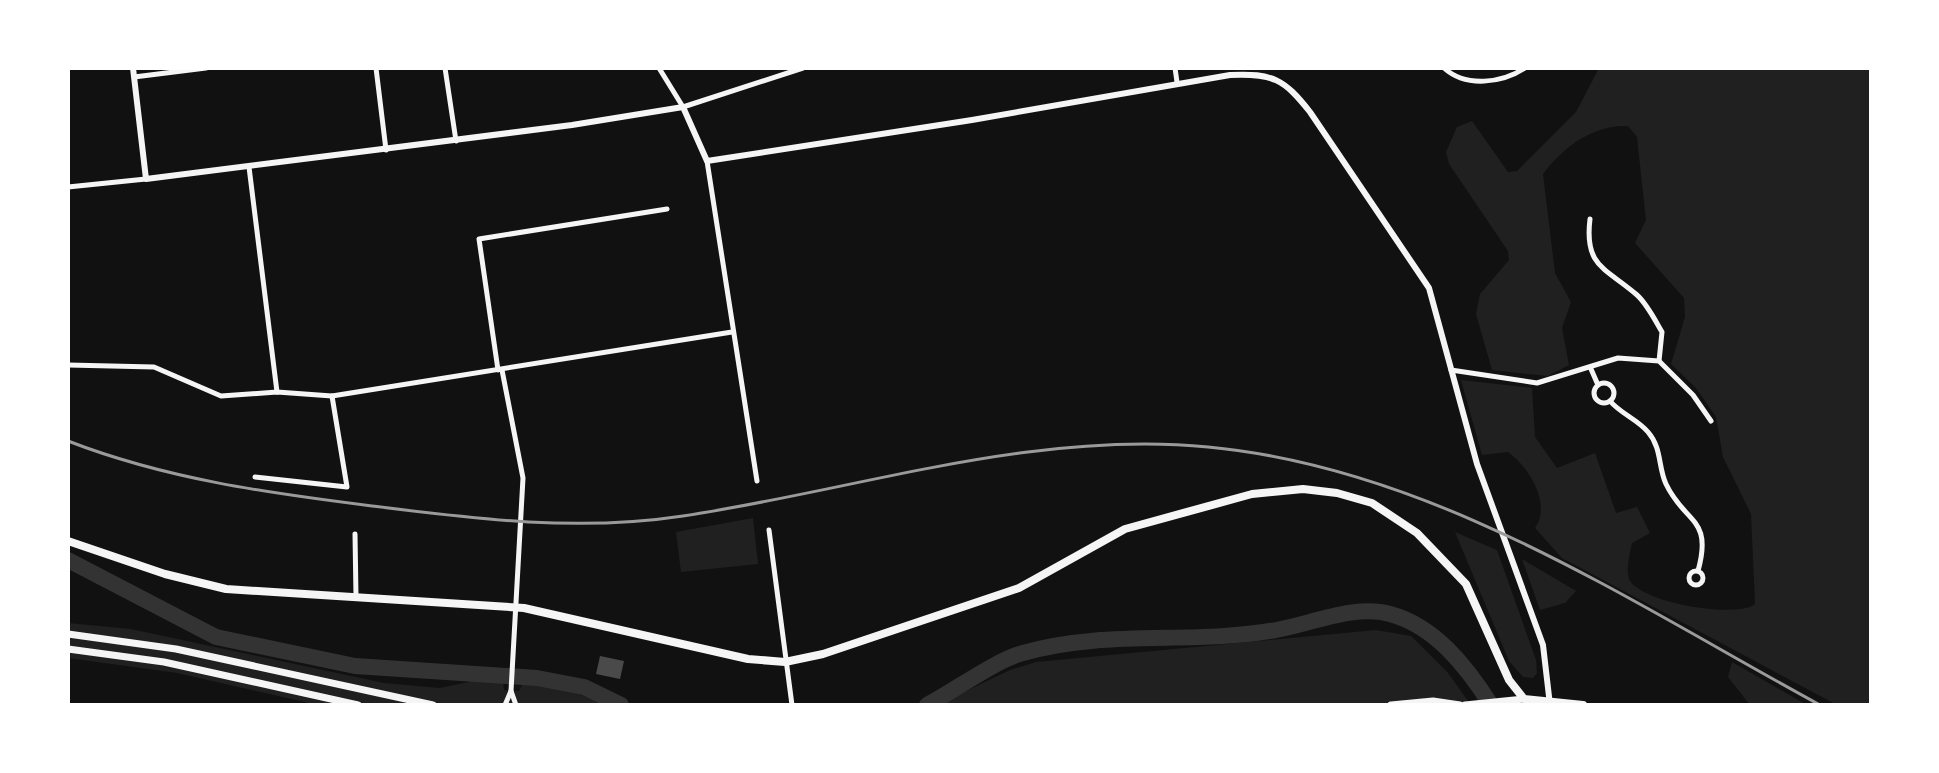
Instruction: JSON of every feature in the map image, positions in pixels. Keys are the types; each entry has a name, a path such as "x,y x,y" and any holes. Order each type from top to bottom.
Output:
{"highway":[{"path":"68,541 165,574 226,589 515,607 748,659 785,662 823,654 1019,588 1125,529 1252,494 1303,489 1337,493 1372,503 1417,533 1466,584 1509,680 1524,699 1583,705"}],"main road":[{"path":"68,634 176,649 433,705"},
{"path":"68,649 164,662 358,705"},
{"path":"1391,705 1433,701 1464,705 1524,699"}],"street":[{"path":"133,68 146,179"},
{"path":"134,77 206,68"},
{"path":"376,68 386,150"},
{"path":"445,68 456,141"},
{"path":"659,68 683,107 707,161 757,481"},
{"path":"68,187 456,141 683,107 803,68"},
{"path":"1175,68 1177,82"},
{"path":"1444,68 1469,80 1493,81 1525,68"},
{"path":"707,161 972,120 1177,82 1259,74 1277,79 1292,90 1423,276 1498,521 1543,645 1550,703"},
{"path":"249,167 277,392"},
{"path":"505,705 511,691 523,478 500,370 479,239 667,209"},
{"path":"1590,219 1588,237 1593,258 1603,271 1639,296 1662,332 1659,361"},
{"path":"68,365 154,367 221,396 277,392 332,396 732,332"},
{"path":"1450,370 1537,383 1591,369 1618,358 1659,361 1693,395 1711,421"},
{"path":"1591,369 1598,385"},
{"path":"1598,385 1607,384 1612,389 1610,401"},
{"path":"1598,385 1594,392 1596,399 1603,403 1610,401"},
{"path":"255,477 347,487 332,396"},
{"path":"1610,401 1647,431 1659,454 1666,485 1700,526 1704,547 1698,571"},
{"path":"769,530 792,705"},
{"path":"355,534 356,598"},
{"path":"511,691 516,705"}],"shaded area":[{"path":"1599,68 1871,68 1871,705 1837,705 1562,558 1535,528 1541,508 1530,476 1508,452 1482,455 1461,380 1532,388 1535,437 1557,468 1595,453 1616,513 1637,507 1650,533 1632,543 1628,568 1630,581 1653,596 1691,606 1729,610 1755,604 1751,514 1723,457 1716,417 1696,388 1671,364 1685,317 1684,298 1635,243 1646,220 1637,137 1628,126 1603,129 1580,139 1543,174 1555,273 1571,302 1562,328 1569,365 1548,376 1492,370 1476,314 1480,294 1509,260 1508,251 1449,164 1446,152 1457,127 1472,121 1508,172 1517,171 1576,112"},
{"path":"753,518 758,564 681,572 676,532"},
{"path":"1455,532 1497,550 1536,660 1537,673 1533,678 1523,677 1509,661"},
{"path":"1522,559 1576,591 1565,603 1540,610"},
{"path":"68,623 131,629 384,683 440,688 482,679 503,681 504,690 519,691 523,683 568,689 604,705 318,705 177,673 68,658"},
{"path":"1376,630 1411,636 1448,673 1471,705 937,705 1010,670 1036,662"},
{"path":"1732,662 1807,705 1750,705 1728,677"}],"building":[{"path":"600,656 624,661 620,679 596,674"}],"waterway":[{"path":"68,560 216,637 355,666 537,678 584,687 621,705"},
{"path":"927,705 1000,662 1054,646 1117,639 1245,634 1362,611 1390,614 1435,638 1471,676 1491,705"}],"railway":[{"path":"68,441 180,475 256,490 450,515 566,523 644,521 683,516 944,465 1076,447 1142,444 1208,447 1291,460 1371,481 1449,510 1526,544 1601,583 1820,705"}]}
